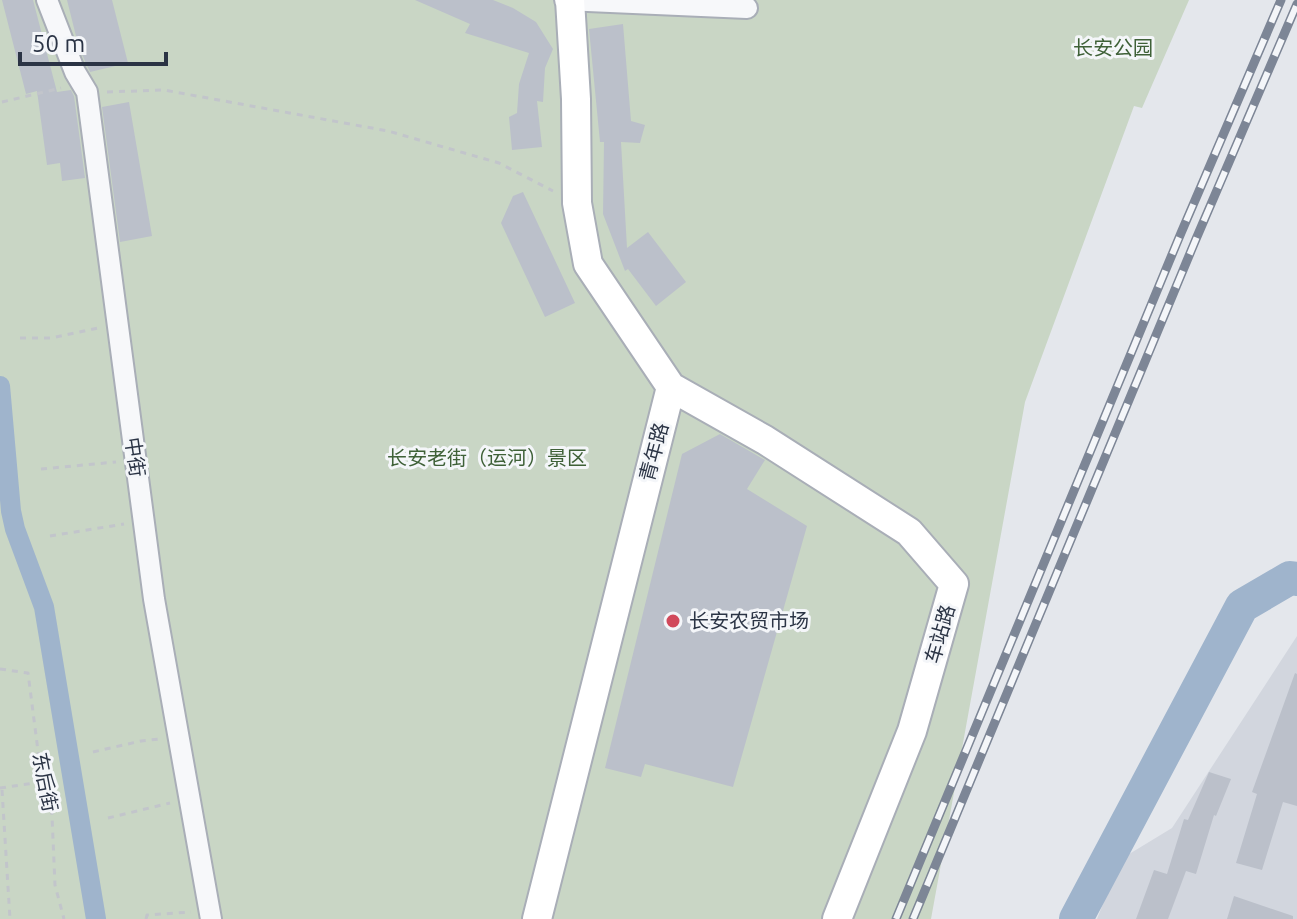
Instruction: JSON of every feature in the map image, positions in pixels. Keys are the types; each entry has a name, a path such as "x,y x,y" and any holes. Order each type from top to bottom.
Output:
{"street":[{"name":"中街","path":"47,0 84,88 154,599 211,915"},
{"path":"671,387 588,264 577,203 576,99 569,0 747,8"},
{"name":"青年路","path":"537,919 671,387"},
{"name":"车站路","path":"671,387 765,440 909,532 954,584 912,731 837,919"}],"path":[{"path":"2,102 84,88 164,90 388,131 499,163 577,203"},
{"path":"20,338 51,338 118,324"},
{"path":"41,469 136,461"},
{"path":"50,536 144,521"},
{"name":"东后街","path":"0,669 28,673 42,782 51,793 55,885 64,919"},
{"path":"93,752 141,741 179,738"},
{"path":"10,919 1,789 42,782"},
{"path":"108,818 190,798"},
{"path":"146,917 211,915"}],"shaded area":[{"path":"1297,636 1297,919 1097,919 1121,859 1172,828"}],"green space":[{"name":"长安老街（运河）景区","path":"0,0 1189,0 1142,108 1134,106 1025,402 931,919 0,919"}],"building":[{"path":"2,0 33,0 57,92 71,90 74,96 85,178 62,181 60,163 47,165 37,91 26,94"},
{"path":"67,0 112,0 128,63 90,72 79,48"},
{"path":"415,0 493,0 536,22 553,49 545,68 543,102 537,101 542,147 512,150 509,117 517,113 519,84 529,53 465,33 470,24"},
{"path":"623,24 631,121 645,125 640,143 621,142 627,248 648,232 686,282 656,306 628,269 625,271 603,214 604,142 600,142 589,29"},
{"path":"129,102 152,236 120,242 102,107"},
{"path":"523,192 575,303 545,317 501,223 513,196"},
{"path":"720,434 765,460 747,489 807,526 733,787 645,764 641,777 605,768 682,454"},
{"path":"1295,673 1297,806 1283,802 1262,870 1236,863 1257,794 1252,792"},
{"path":"1209,772 1231,779 1214,815 1196,874 1186,871 1168,919 1136,919 1154,870 1167,874 1184,819 1188,820"},
{"path":"1234,896 1293,916 1293,919 1227,919"}],"waterway":[{"path":"0,386 11,511 44,607 96,919"},
{"path":"1076,919 1242,606 1290,578 1297,579"}],"railway":[{"path":"896,919 1281,0"},
{"path":"913,919 1297,4"}],"place":[{"name":"长安农贸市场","path":"673,621"}],"park label":[{"name":"长安公园","path":"1113,48"}]}
